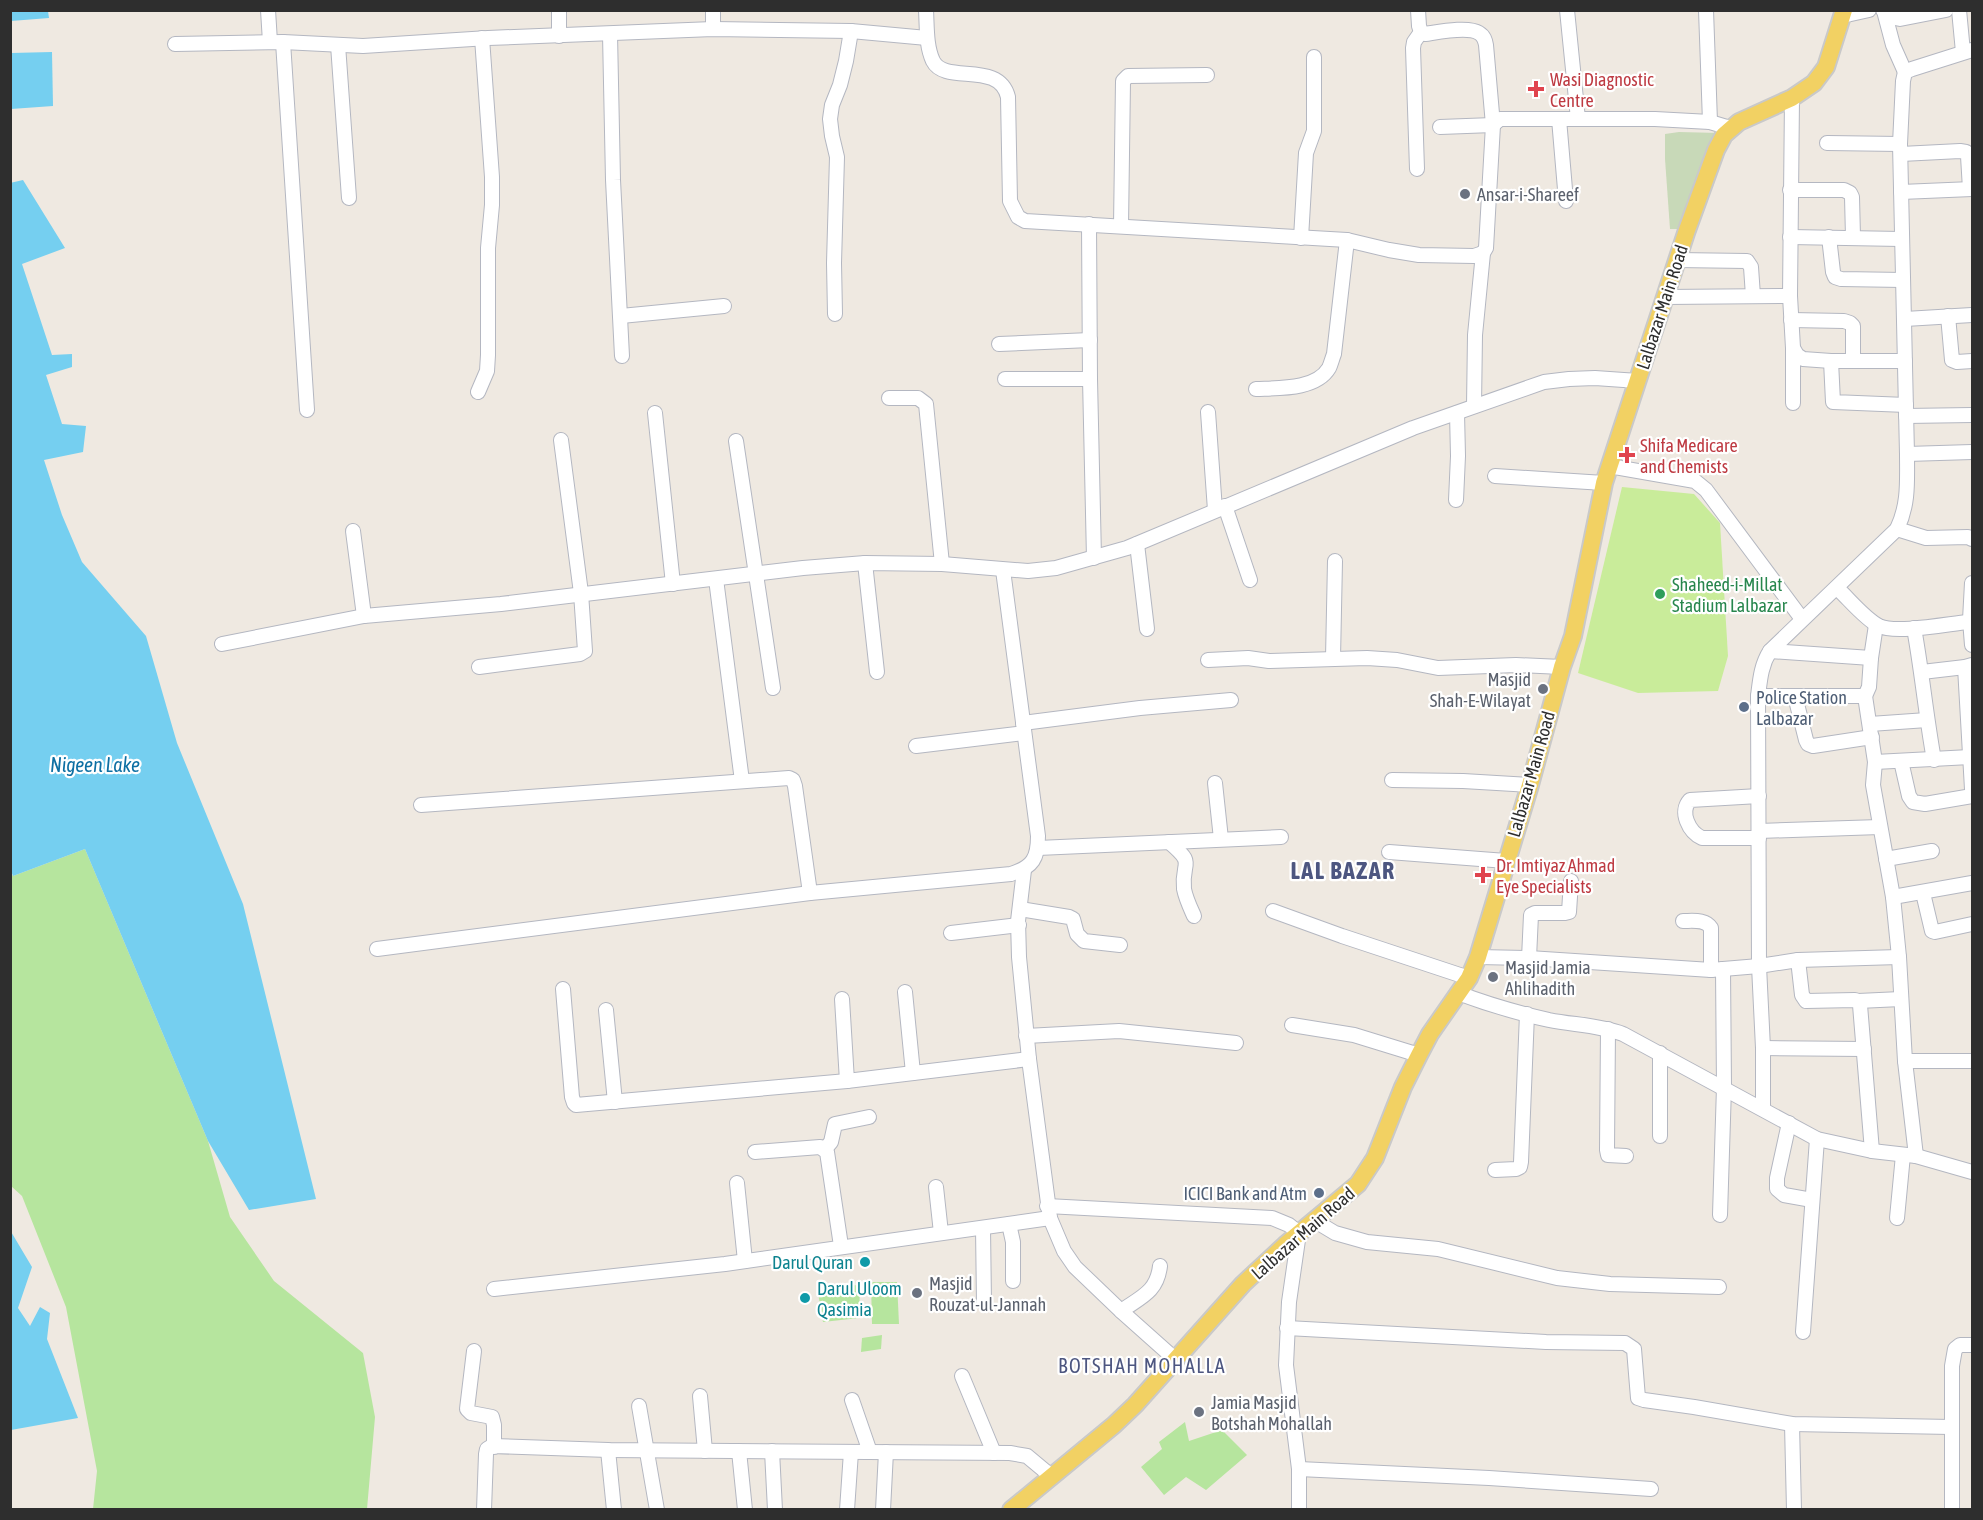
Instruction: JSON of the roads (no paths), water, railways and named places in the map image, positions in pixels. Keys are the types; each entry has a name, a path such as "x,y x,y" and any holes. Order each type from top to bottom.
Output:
{"main road":[{"path":"1730,128 1792,98 1814,83 1826,67 1843,13"},
{"name":"Lalbazar Main Road","path":"1011,1509 1114,1425 1176,1360 1243,1284 1299,1233 1352,1191 1364,1177 1375,1158 1403,1087 1419,1055 1469,978 1478,957 1573,636 1598,508 1609,466 1716,150 1730,128"}],"street":[{"path":"268,10 276,42 307,410"},
{"path":"559,10 559,36"},
{"path":"713,10 713,29"},
{"path":"926,10 927,38 933,62 938,67 946,71 989,78 1000,82 1005,87 1008,97 1010,201 1018,218 1025,221 1347,240 1419,255 1474,256 1483,253"},
{"path":"1418,10 1421,32"},
{"path":"1567,10 1578,119"},
{"path":"1706,10 1710,122"},
{"path":"1843,13 1869,10"},
{"path":"1884,11 1900,19 1946,10"},
{"path":"1905,72 1968,51 1959,10"},
{"path":"1763,1109 1759,966 1758,696 1761,671 1770,651 1897,529 1904,514 1907,491 1900,149 1905,72 1893,45 1884,11"},
{"path":"175,44 276,42 338,45 402,44 482,38 713,29 851,31 927,38"},
{"path":"835,314 834,251 837,157 830,119 846,61 851,31"},
{"path":"1421,32 1425,34 1473,31 1482,35 1486,45 1493,125 1485,248 1475,335 1474,406"},
{"path":"1417,169 1413,48 1421,32"},
{"path":"610,34 613,180 622,356"},
{"path":"478,392 487,371 488,248 492,205 482,38"},
{"path":"338,45 349,198"},
{"path":"1301,238 1306,153 1314,131 1314,57"},
{"path":"1121,226 1123,81 1128,76 1206,75"},
{"path":"1792,98 1790,296 1793,403"},
{"path":"1440,127 1493,125 1500,119 1654,119 1710,122 1730,128"},
{"path":"1559,119 1566,201"},
{"path":"1827,144 1966,152 1971,189 1901,192"},
{"path":"1790,190 1844,190 1850,193 1853,237"},
{"path":"1089,224 1094,558"},
{"path":"1790,237 1901,238"},
{"path":"1829,237 1835,277 1903,280"},
{"path":"1256,389 1307,383 1323,375 1328,369 1334,354 1347,240"},
{"path":"1677,260 1747,261 1751,267 1753,296"},
{"path":"1665,297 1790,296"},
{"path":"621,316 724,306"},
{"path":"1905,319 1972,315"},
{"path":"1948,316 1952,360 1972,361"},
{"path":"1791,320 1850,323 1853,327 1853,361"},
{"path":"999,344 1090,340"},
{"path":"1793,348 1803,359 1905,361"},
{"path":"1831,361 1833,402 1972,415"},
{"path":"222,644 364,616 501,604 581,593 865,563 942,564 1028,571 1056,568 1137,544 1413,428 1544,382 1595,378 1638,381"},
{"path":"1005,379 1090,379"},
{"path":"889,398 918,398 926,404 942,564"},
{"path":"1208,412 1220,508 1250,580"},
{"path":"655,413 673,584"},
{"path":"1456,500 1457,413"},
{"path":"478,668 580,654 585,651 581,593 561,440"},
{"path":"736,441 773,688"},
{"path":"1907,454 1972,452"},
{"path":"1609,466 1679,478 1701,486 1802,619"},
{"path":"1495,476 1604,483"},
{"path":"1897,529 1926,538 1968,537 1972,539"},
{"path":"353,531 364,616"},
{"path":"1137,544 1148,629"},
{"path":"1333,658 1335,561"},
{"path":"865,563 877,672"},
{"path":"377,949 810,893 1011,874 1024,870 1034,861 1038,848 1038,836 1003,570"},
{"path":"716,579 742,781"},
{"path":"1972,583 1970,620 1972,645"},
{"path":"1837,588 1876,625 1886,629 1914,628 1970,620"},
{"path":"1876,625 1869,687 1865,696 1875,762 1873,785 1893,897 1899,957 1909,1156 1897,1218"},
{"path":"1914,628 1934,760"},
{"path":"1770,651 1871,658"},
{"path":"1208,660 1248,658 1269,661 1333,658 1383,659 1438,668 1510,665 1562,667"},
{"path":"1922,672 1969,666 1972,789"},
{"path":"1758,696 1865,696"},
{"path":"1795,696 1806,740 1813,746 1871,730 1927,720"},
{"path":"916,746 1140,708 1231,700"},
{"path":"1875,762 1970,757"},
{"path":"1901,760 1909,796 1913,802 1925,804 1972,796"},
{"path":"421,805 785,778 793,780 795,786 810,893"},
{"path":"1392,780 1530,785"},
{"path":"1215,783 1221,839"},
{"path":"1759,796 1690,800 1686,804 1685,813 1690,827 1697,836 1702,838 1880,827"},
{"path":"1038,848 1281,837"},
{"path":"1169,842 1183,854 1186,860 1184,886 1186,899 1194,916"},
{"path":"1886,859 1932,851"},
{"path":"1389,852 1506,861"},
{"path":"1024,870 1018,925 1019,957 1026,1036 1048,1212 1064,1251 1076,1267 1176,1360"},
{"path":"1529,958 1532,915 1569,912 1571,881"},
{"path":"1893,897 1972,883"},
{"path":"1923,893 1932,931 1972,924"},
{"path":"1020,909 1068,916 1073,919 1077,934 1084,941 1120,945"},
{"path":"1273,910 1342,936 1469,978"},
{"path":"1683,921 1706,922 1709,925 1717,970 1724,1087 1720,1215"},
{"path":"951,933 1018,925"},
{"path":"1478,957 1717,970 1798,960 1899,957"},
{"path":"1798,960 1802,995 1806,1001 1901,999"},
{"path":"563,989 574,1103 581,1106 847,1081 1029,1059"},
{"path":"905,992 913,1073"},
{"path":"1458,993 1483,1003 1547,1020 1608,1029 1660,1053 1817,1139 1872,1151 1909,1156 1972,1172"},
{"path":"842,999 847,1081"},
{"path":"1858,1001 1872,1151"},
{"path":"606,1010 615,1102"},
{"path":"1495,1170 1520,1167 1527,1014"},
{"path":"1292,1025 1354,1035 1419,1055"},
{"path":"1608,1029 1607,1150 1608,1155 1626,1156"},
{"path":"1026,1036 1119,1031 1236,1043"},
{"path":"1763,1048 1864,1049"},
{"path":"1660,1053 1660,1136"},
{"path":"1905,1061 1972,1061"},
{"path":"825,1149 831,1142 836,1124 868,1117"},
{"path":"1789,1123 1777,1178 1777,1189 1784,1195 1812,1200"},
{"path":"1803,1332 1817,1139"},
{"path":"755,1152 819,1146 825,1149 841,1246"},
{"path":"737,1184 745,1261"},
{"path":"936,1187 940,1233"},
{"path":"494,1289 745,1261 983,1228 1009,1224 1048,1212 1272,1218 1288,1224 1299,1233 1292,1274 1286,1365 1299,1469 1299,1509"},
{"path":"1315,1221 1335,1233 1360,1240 1438,1249 1557,1278 1610,1284 1719,1287"},
{"path":"1009,1224 1013,1242 1013,1281"},
{"path":"983,1228 984,1303"},
{"path":"1121,1311 1155,1287 1160,1266"},
{"path":"1287,1328 1546,1342 1625,1343 1634,1349 1638,1398 1644,1400 1792,1424 1951,1427"},
{"path":"1952,1509 1953,1358 1955,1348 1972,1345"},
{"path":"474,1351 467,1409 471,1413 492,1417 494,1446"},
{"path":"962,1376 994,1453"},
{"path":"700,1396 705,1450"},
{"path":"852,1400 870,1452"},
{"path":"639,1407 657,1509"},
{"path":"1792,1424 1794,1509"},
{"path":"484,1509 486,1454 487,1449 494,1446 608,1450 994,1453 1027,1456 1051,1476"},
{"path":"608,1450 614,1509"},
{"path":"739,1451 745,1509"},
{"path":"771,1451 775,1509"},
{"path":"847,1509 851,1452"},
{"path":"882,1509 886,1452"},
{"path":"1299,1469 1651,1489"}],"water":[{"path":"11,10 48,11 49,18 11,21"},
{"path":"52,52 53,106 11,109 11,53"},
{"name":"Nigeen Lake","path":"23,180 65,248 22,264 52,355 72,354 72,367 46,375 62,424 86,426 83,452 44,460 62,515 82,562 146,636 177,743 243,904 316,1199 249,1210 208,1141 85,849 13,876 11,871 10,183"},
{"path":"10,1230 32,1267 18,1308 30,1326 40,1307 50,1313 47,1339 78,1418 11,1430"}],"place":[{"name":"Wasi Diagnostic Centre","path":"1536,89"},
{"name":"Ansar-i-Shareef","path":"1465,194"},
{"name":"Shifa Medicare and Chemists","path":"1627,455"},
{"name":"Shaheed-i-Millat Stadium Lalbazar","path":"1660,594"},
{"name":"Masjid Shah-E-Wilayat","path":"1543,689"},
{"name":"Police Station Lalbazar","path":"1744,707"},
{"name":"Dr. Imtiyaz Ahmad Eye Specialists","path":"1483,875"},
{"name":"Masjid Jamia Ahlihadith","path":"1493,977"},
{"name":"ICICI Bank and Atm","path":"1319,1193"},
{"name":"Darul Quran","path":"865,1262"},
{"name":"Masjid Rouzat-ul-Jannah","path":"917,1293"},
{"name":"Darul Uloom Qasimia","path":"805,1298"},
{"name":"Jamia Masjid Botshah Mohallah","path":"1199,1412"}],"district":[{"name":"LAL BAZAR","path":"1343,870"},
{"name":"BOTSHAH MOHALLA","path":"1142,1365"}]}
